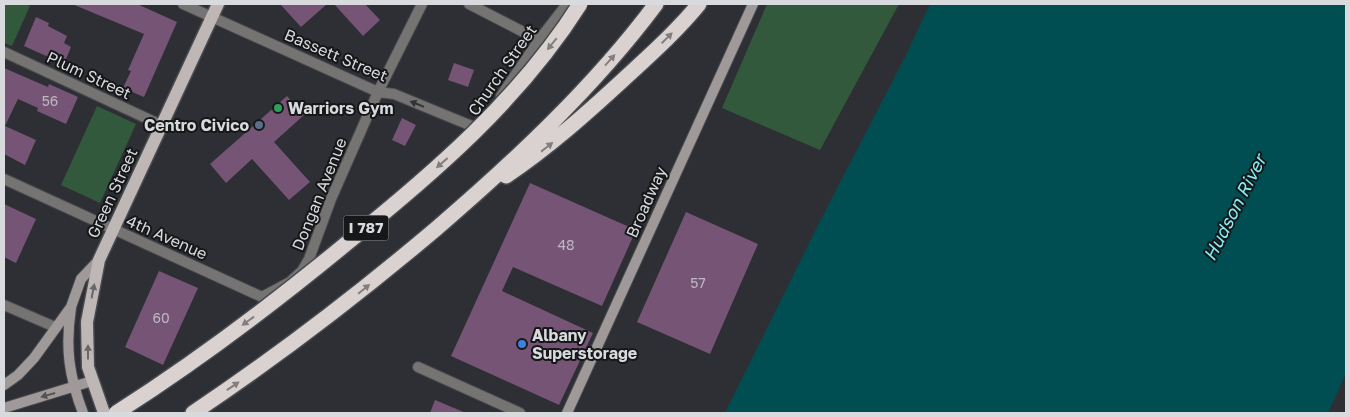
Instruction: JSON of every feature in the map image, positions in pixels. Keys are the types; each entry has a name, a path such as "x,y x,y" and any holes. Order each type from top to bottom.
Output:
{"highway":[{"name":"I 787","path":"116,413 286,294 460,148 516,89 565,28 580,4"},
{"name":"I 787","path":"193,413 329,317 464,205 525,149 586,87 639,27 656,4"},
{"path":"464,205 532,158 580,120 643,62 699,4"}],"main road":[{"name":"Green Street","path":"104,413 88,367 87,322 99,260 218,4"}],"street":[{"name":"Bassett Street","path":"183,4 378,92 394,94 479,129"},
{"name":"Dongan Avenue","path":"262,296 290,282 302,271 309,259 331,199 378,92 422,4"},
{"path":"468,4 539,40"},
{"name":"Church Street","path":"479,129 539,40 567,4"},
{"name":"Broadway","path":"567,413 753,4"},
{"name":"Plum Street","path":"4,52 161,125"},
{"name":"4th Avenue","path":"4,179 262,296"},
{"name":"Green Street","path":"4,385 18,375 34,358 71,307 81,279 99,260"},
{"path":"4,305 55,327"},
{"path":"71,307 68,329 68,353 74,387 83,413"},
{"path":"418,367 520,413"},
{"path":"4,408 92,381"}],"green space":[{"path":"4,4 25,4 30,6 12,46 4,43"},
{"path":"767,4 899,4 820,150 722,108"},
{"path":"97,106 136,124 100,203 61,185"}],"water":[{"name":"Hudson River","path":"930,4 1346,4 1346,373 1328,413 725,413"}],"building":[{"path":"72,4 137,4 177,22 144,97 123,88 131,71 128,70 144,34"},
{"path":"280,4 327,4 301,27"},
{"path":"334,4 365,4 380,20 363,36"},
{"path":"36,17 49,23 48,26 67,36 64,43 71,47 64,64 24,46"},
{"path":"454,63 474,70 468,87 448,80"},
{"path":"4,68 48,87 49,84 78,97 66,124 37,111 38,108 18,99 5,126 36,140 25,165 4,154"},
{"path":"287,96 304,115 274,142 310,182 289,200 252,159 226,183 210,164"},
{"path":"402,118 416,125 405,146 392,140"},
{"path":"530,183 636,230 602,306 513,267 502,291 593,333 559,405 451,356"},
{"path":"4,204 36,219 16,263 4,257"},
{"path":"686,212 758,244 710,354 637,322"},
{"path":"159,271 198,288 163,365 125,347"},
{"path":"435,400 466,413 430,413"}],"place":[{"name":"Warriors Gym","path":"278,108"},
{"name":"Centro Civico","path":"259,125"},
{"name":"Albany Superstorage","path":"522,344"}]}
